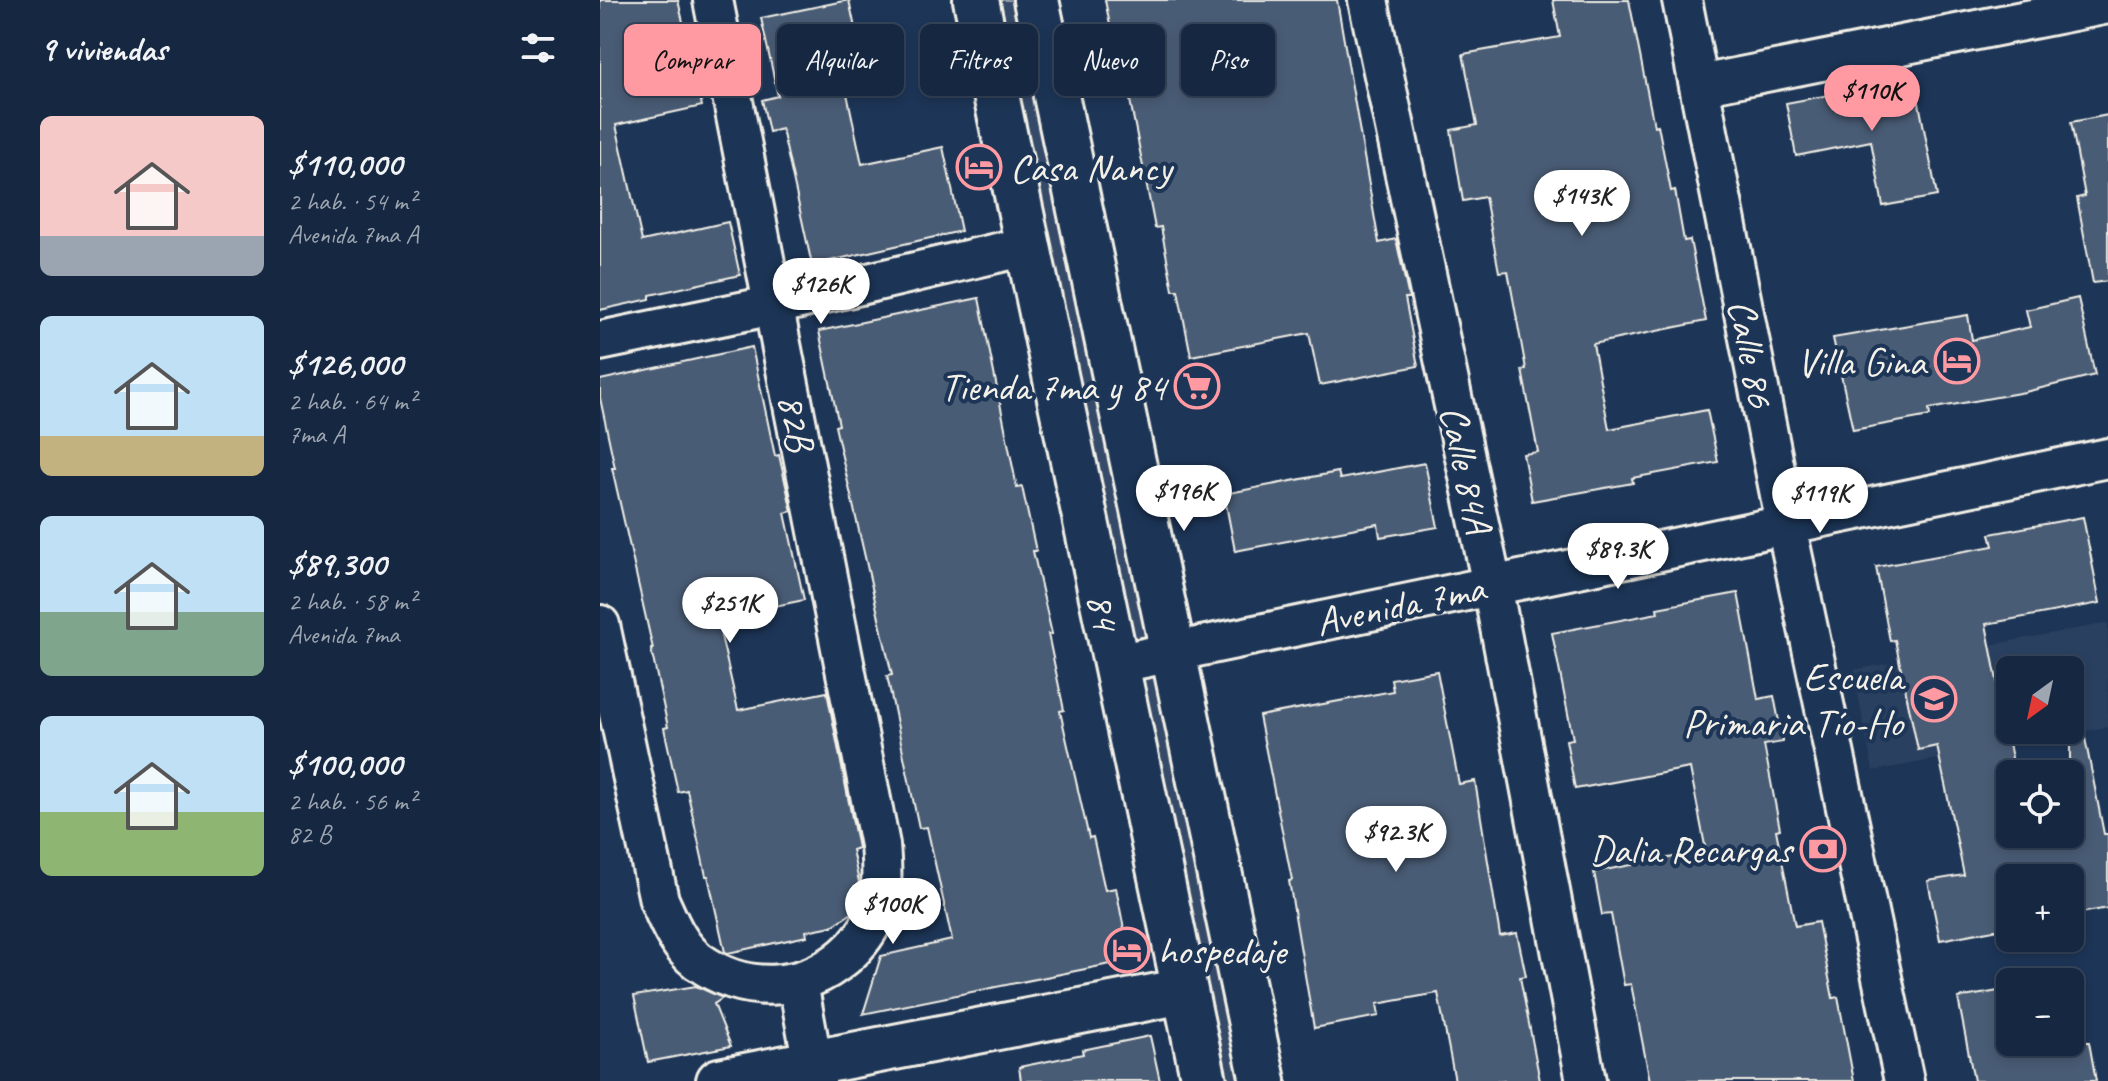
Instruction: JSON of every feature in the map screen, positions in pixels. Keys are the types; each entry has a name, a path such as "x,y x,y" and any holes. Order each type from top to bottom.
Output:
{"main road":[{"name":"84","path":"976,0 1204,1081"},
{"name":"84","path":"1036,0 1263,1081"},
{"path":"719,1081 814,1072 1184,991"}],"street":[{"name":"82B","path":"713,0 880,845 883,881 875,915 857,946 830,969 798,983"},
{"name":"Calle 84A","path":"1368,0 1492,585 1586,1081"},
{"name":"Calle 86","path":"1682,0 1786,525 1904,1081"},
{"path":"1700,85 2108,4"},
{"path":"600,341 774,305 1027,246"},
{"name":"Avenida 7ma","path":"1115,664 2108,458"},
{"path":"600,625 659,900 673,933 696,959 727,978 762,986 798,983 814,1072"}],"shaded area":[{"path":"994,0 1014,0 1019,24 999,24"},
{"path":"1015,96 1035,96 1151,640 1134,644"},
{"name":"Escuela Primaria Tío-Ho","path":"2108,623 2108,727 2084,731 2084,656 1996,656 1996,744 2017,744 1873,771 1853,670"},
{"path":"1159,671 1244,1081 1226,1081 1140,676"}],"building":[{"path":"600,0 678,0 683,24 624,24 624,96 700,96 702,106 616,125 642,241 728,222 740,275 650,295 650,299 600,310"},
{"path":"849,0 854,24 777,24 777,91 761,18"},
{"path":"1105,0 1337,0 1379,243 1396,239 1409,298 1405,298 1418,366 1320,385 1309,333 1191,356 1178,290 1173,290 1161,227 1155,228 1129,96 1165,96 1165,24 1110,24"},
{"path":"1553,0 1629,0 1654,126 1658,125 1671,191 1675,190 1684,241 1690,240 1706,321 1593,344 1609,429 1707,410 1718,462 1632,478 1633,483 1532,501 1523,454 1538,452 1508,271 1499,272 1485,197 1463,201 1451,130 1477,125 1463,54 1560,37"},
{"path":"1913,72 1937,196 1883,206 1871,141 1796,156 1786,103 1861,89 1860,82"},
{"path":"778,96 848,96 862,164 943,147 961,231 812,265 782,129 769,132 762,100"},
{"path":"2108,115 2108,281 2093,283 2077,198 2085,196 2071,122"},
{"path":"979,298 1017,488 1022,487 1036,551 1033,551 1052,634 1048,634 1064,710 1060,711 1089,838 1093,837 1105,890 1116,888 1130,960 863,1014 881,956 952,940 927,827 919,828 887,676 892,675 835,426 839,425 819,331"},
{"path":"2078,298 2095,375 2025,392 1929,409 1930,416 1853,430 1833,338 1968,315 1972,340 2030,327 2026,310"},
{"path":"752,347 775,456 779,455 792,511 785,513 804,600 717,618 738,710 827,692 858,848 852,850 859,882 852,913 832,926 806,931 807,936 728,953 725,952 687,790 678,792 664,728 668,727 653,649 612,468 615,468 600,398 600,380"},
{"path":"1425,463 1438,527 1380,537 1378,524 1235,551 1224,494 1338,472 1340,479"},
{"path":"2083,517 2100,603 1986,624 1996,676 1996,744 2009,744 2012,760 1996,760 1996,848 2084,848 2084,760 2070,760 2070,744 2084,744 2084,733 2104,834 2108,834 2108,908 2084,912 2084,864 1996,864 1996,930 1940,940 1928,881 1964,875 1937,746 1918,750 1895,640 1890,641 1876,567 1993,546 1990,534"},
{"path":"1738,593 1758,699 1774,696 1783,742 1764,745 1780,829 1776,830 1795,926 1818,922 1833,998 1838,997 1854,1081 1650,1081 1631,984 1624,985 1611,914 1602,915 1594,872 1706,851 1690,768 1575,789 1566,740 1573,739 1552,633 1658,613 1657,608"},
{"path":"1437,671 1459,784 1475,781 1500,936 1517,933 1526,976 1520,977 1540,1081 1455,1081 1438,993 1377,1004 1379,1016 1314,1028 1289,881 1292,880 1259,716 1393,691 1391,679"},
{"path":"696,986 723,998 714,1004 731,1046 648,1062 634,996"},
{"path":"1996,991 1996,1056 2084,1056 2084,1042 2089,1042 2096,1081 1974,1081 1958,998"},
{"path":"1150,1036 1160,1081 1021,1081 1019,1067"}],"place":[{"name":"Casa Nancy","path":"979,167"},
{"name":"Villa Gina","path":"1957,361"},
{"name":"Tienda 7ma y 84","path":"1197,386"},
{"name":"Escuela Primaria Tío-Ho","path":"1934,699"},
{"name":"Dalia Recargas","path":"1823,849"},
{"name":"hospedaje","path":"1127,950"}]}
